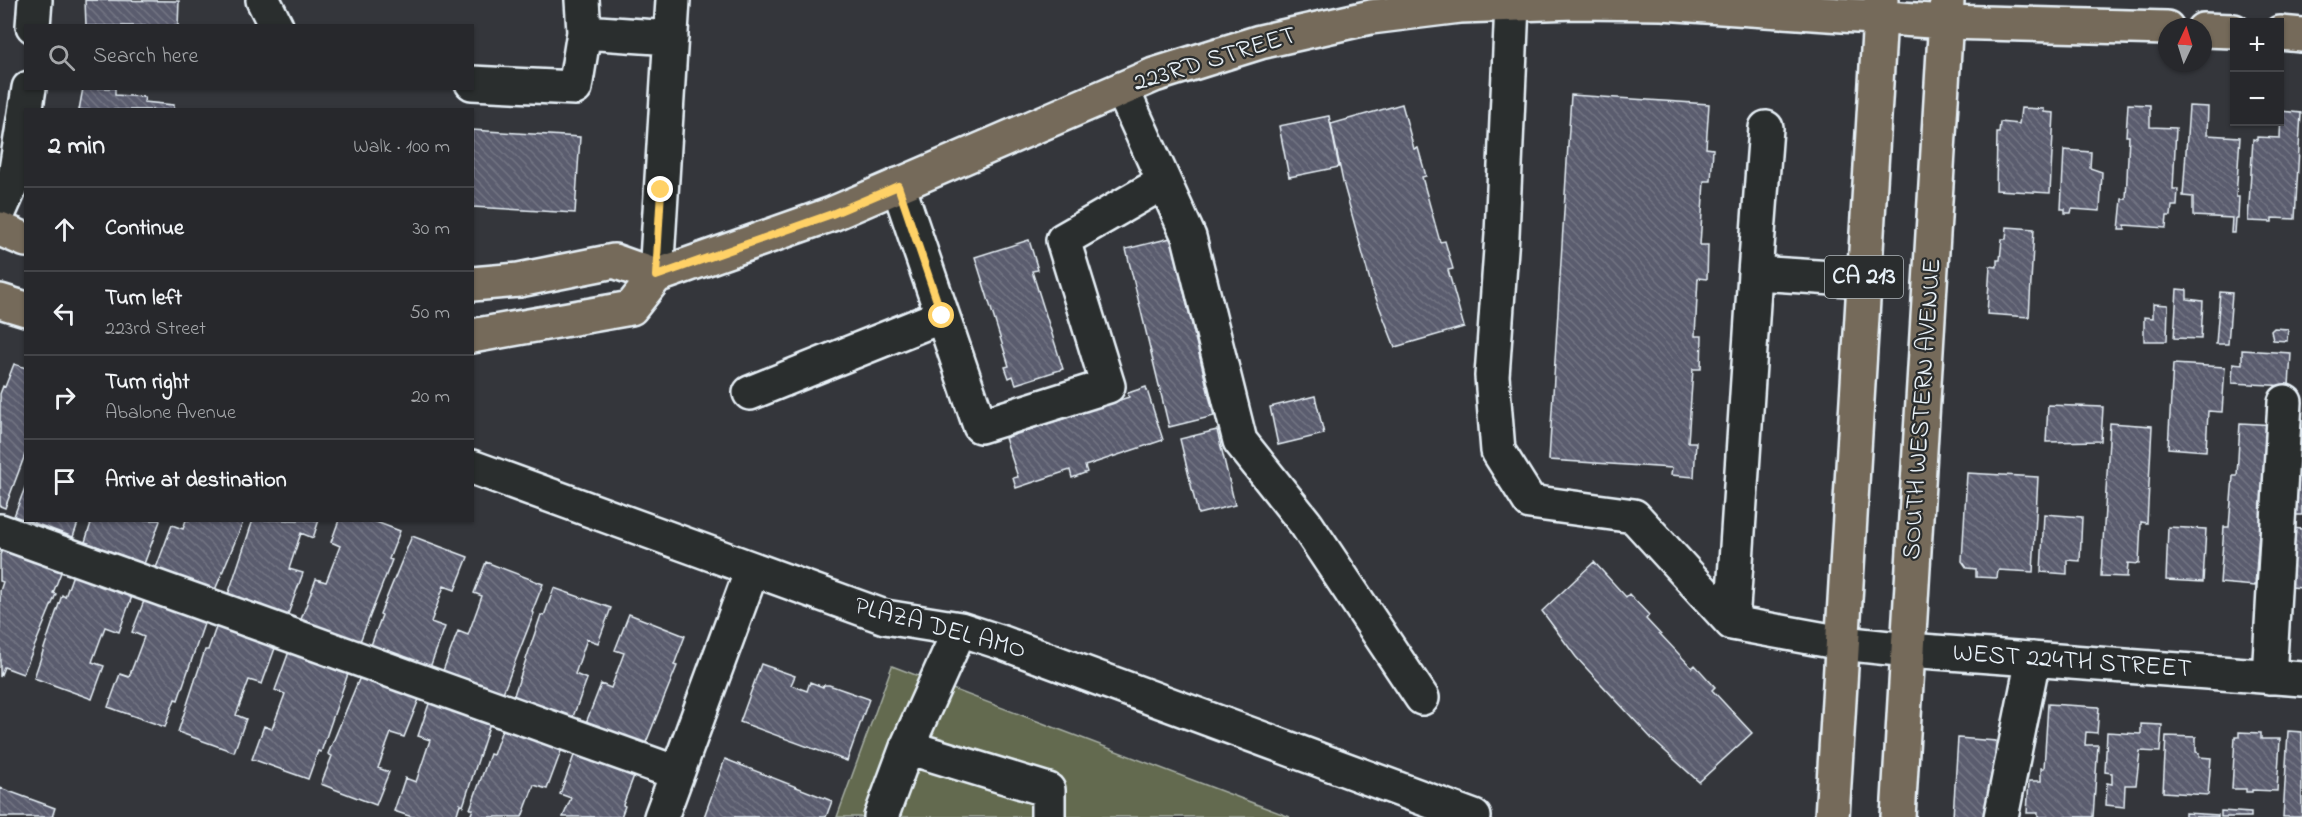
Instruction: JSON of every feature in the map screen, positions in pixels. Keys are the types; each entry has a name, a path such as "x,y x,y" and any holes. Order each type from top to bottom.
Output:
{"main road":[{"name":"223RD STREET","path":"656,276 832,214 1154,75 1260,42 1360,20 1460,6 1575,2 1947,11 2158,27"},
{"name":"CA 213","path":"1832,817 1880,9"},
{"name":"SOUTH WESTERN AVENUE","path":"1898,817 1947,11"},
{"path":"2212,30 2230,31"},
{"path":"2284,33 2302,35"},
{"path":"0,229 24,239"},
{"path":"474,284 519,280 614,261 656,276 631,308 474,336"},
{"path":"0,302 24,308"}],"street":[{"path":"33,24 35,0"},
{"path":"263,0 275,24"},
{"path":"656,276 673,0"},
{"path":"1512,4 1502,236 1492,376 1498,451 1530,502 1634,516 1732,623"},
{"path":"474,83 575,88 583,16 671,38"},
{"path":"1122,89 1190,237 1240,441 1306,524 1422,698"},
{"path":"26,108 29,90"},
{"path":"0,210 15,176 24,119"},
{"path":"1732,623 1766,128"},
{"path":"898,186 980,426 1108,386 1064,240 1164,182"},
{"path":"1755,273 1864,280"},
{"path":"750,393 942,316"},
{"path":"2269,676 2285,402"},
{"name":"PLAZA DEL AMO","path":"474,468 885,617 960,629 1003,643 1474,817"},
{"path":"0,531 677,773"},
{"path":"661,817 752,570"},
{"name":"WEST 224TH STREET","path":"1732,623 1842,643 1908,650 2302,679"},
{"path":"881,817 907,747 960,629"},
{"path":"2001,817 2033,659"},
{"path":"907,747 1048,790 1048,817"}],"green space":[{"path":"892,666 1290,817 837,817"}],"building":[{"path":"85,0 179,1 178,24 86,24"},
{"path":"83,90 115,90 115,95 145,97 144,102 174,105 174,108 79,108"},
{"path":"1571,95 1709,104 1706,148 1713,149 1711,181 1704,181 1700,245 1708,245 1707,279 1698,278 1695,336 1702,336 1701,369 1693,369 1688,442 1696,442 1694,477 1671,475 1672,468 1549,460"},
{"path":"1402,104 1414,149 1418,148 1426,176 1422,177 1440,242 1445,241 1453,269 1448,270 1464,327 1395,347 1372,288 1343,182 1331,124"},
{"path":"2128,104 2150,105 2150,127 2176,128 2173,189 2178,189 2177,206 2172,206 2171,216 2167,216 2166,228 2125,225 2125,230 2119,230 2122,199 2126,199"},
{"path":"2189,106 2208,107 2207,135 2240,137 2236,197 2239,197 2238,218 2236,218 2235,233 2231,233 2232,218 2193,216 2193,197 2183,196"},
{"path":"2021,108 2044,109 2044,112 2054,113 2050,193 1996,190 1997,133 1999,133 2000,122 2019,124"},
{"path":"2284,111 2301,113 2295,219 2272,218 2272,222 2248,221 2253,139 2257,140 2257,137 2280,138 2280,126 2284,126"},
{"path":"1329,116 1339,167 1289,177 1279,126"},
{"path":"474,130 580,137 575,213 474,207"},
{"path":"2064,150 2091,152 2090,168 2102,172 2100,211 2072,209 2071,213 2065,213 2065,209 2061,209"},
{"path":"2007,227 2034,229 2029,317 1987,314 1990,266 1997,267 2002,239 2006,239"},
{"path":"1171,238 1214,416 1169,427 1126,249"},
{"path":"1029,240 1038,270 1032,271 1063,369 1016,384 1013,376 1009,378 1005,367 1009,366 975,257"},
{"path":"2177,289 2187,290 2187,299 2203,301 2201,339 2174,338"},
{"path":"2220,292 2232,293 2228,344 2216,344"},
{"path":"2153,304 2168,305 2167,341 2144,341 2144,317 2153,318"},
{"path":"2274,328 2288,329 2287,341 2273,340 2271,331"},
{"path":"2242,350 2291,353 2289,386 2232,383 2233,363 2242,364"},
{"path":"14,364 24,367 24,457 5,508 0,506 0,394 3,386 5,387"},
{"path":"2173,364 2225,367 2222,412 2208,411 2206,451 2168,448"},
{"path":"1146,387 1163,440 1085,466 1087,472 1072,478 1070,470 1016,488 1013,478 1018,477 1005,438 1129,397 1128,393"},
{"path":"1315,396 1324,434 1278,445 1270,407"},
{"path":"2048,405 2103,407 2101,441 2046,442"},
{"path":"2298,421 2302,422 2302,515 2292,515"},
{"path":"2110,423 2152,426 2147,523 2141,522 2139,564 2128,563 2127,577 2101,576"},
{"path":"2240,423 2276,425 2264,534 2259,533 2255,586 2220,583 2224,527 2229,527 2233,476 2237,476"},
{"path":"1217,430 1235,505 1198,514 1180,439"},
{"path":"1967,473 2038,477 2033,572 1998,570 1997,578 1976,577 1976,569 1967,568 1962,561"},
{"path":"24,490 24,519 14,516"},
{"path":"2044,514 2082,517 2080,561 2067,560 2067,574 2041,572"},
{"path":"32,522 78,522 73,537"},
{"path":"91,522 160,522 144,564 85,542"},
{"path":"185,522 243,522 215,590 156,568 172,525 183,529"},
{"path":"252,522 318,522 313,538 301,533 289,569 303,573 287,617 228,595"},
{"path":"338,522 376,522 400,531 389,559 392,560 359,644 300,622 316,579 326,582 340,546 331,542"},
{"path":"2168,527 2206,529 2203,582 2166,580"},
{"path":"2291,528 2302,529 2302,588 2291,587"},
{"path":"412,536 468,557 455,590 444,586 431,622 445,627 429,670 370,648 382,615 380,614"},
{"path":"6,540 65,562 53,593 56,594 23,674 4,667 0,677 0,591 3,582 0,581 0,555"},
{"path":"486,562 543,584 501,698 441,676 458,631 468,635 482,596 474,593"},
{"path":"1594,562 1626,597 1629,594 1649,615 1646,619 1692,668 1695,665 1715,687 1712,690 1752,733 1699,782 1653,740 1576,657 1542,611"},
{"path":"76,566 135,588 119,632 105,627 92,662 104,666 92,699 34,678 62,595 65,597"},
{"path":"554,588 611,608 598,643 587,639 575,674 587,679 571,722 512,701 541,615 544,616"},
{"path":"147,593 207,615 178,700 175,699 165,727 108,707 120,674 129,677 144,637 132,632"},
{"path":"629,614 685,636 674,665 677,666 643,750 584,728 601,684 611,688 624,653 615,650"},
{"path":"219,619 278,640 262,684 249,680 236,715 246,719 234,752 178,732 205,650 208,650"},
{"path":"291,646 350,668 321,752 318,751 308,779 252,759 264,726 272,729 285,694 275,690"},
{"path":"761,664 795,676 791,685 807,691 810,682 823,687 829,685 869,699 847,761 740,722"},
{"path":"362,672 421,694 404,737 391,733 378,768 389,772 376,805 321,784 332,756 328,754"},
{"path":"431,698 491,720 463,806 460,804 456,817 412,817 394,811 405,778 416,782 430,740 418,736"},
{"path":"2048,704 2099,707 2097,733 2086,732 2085,745 2098,745 2093,817 2038,817 2038,813 2027,813 2029,781 2041,781 2041,768 2044,768"},
{"path":"504,724 563,746 547,789 534,785 522,817 470,817 473,809 470,809 490,754 493,755"},
{"path":"2141,724 2162,725 2160,752 2140,751 2136,785 2125,785 2124,807 2106,805 2107,783 2112,784 2112,773 2105,772 2107,732 2141,734"},
{"path":"2288,731 2302,732 2302,817 2283,817"},
{"path":"2239,732 2261,733 2261,739 2280,739 2277,791 2252,790 2252,792 2246,792 2246,789 2232,789 2235,737 2239,737"},
{"path":"2166,736 2196,737 2196,752 2199,753 2199,757 2211,758 2208,795 2163,792"},
{"path":"1958,738 1996,741 1991,817 1953,817"},
{"path":"576,750 635,773 621,817 563,817 571,798 560,794"},
{"path":"725,759 832,801 826,817 704,817"},
{"path":"0,788 55,808 52,817 0,817"},
{"path":"2221,811 2251,813 2251,817 2221,817"},
{"path":"2185,813 2218,815 2218,817 2185,817"}],"route":[{"path":"661,190 656,276 832,214 898,186 942,316"}]}
